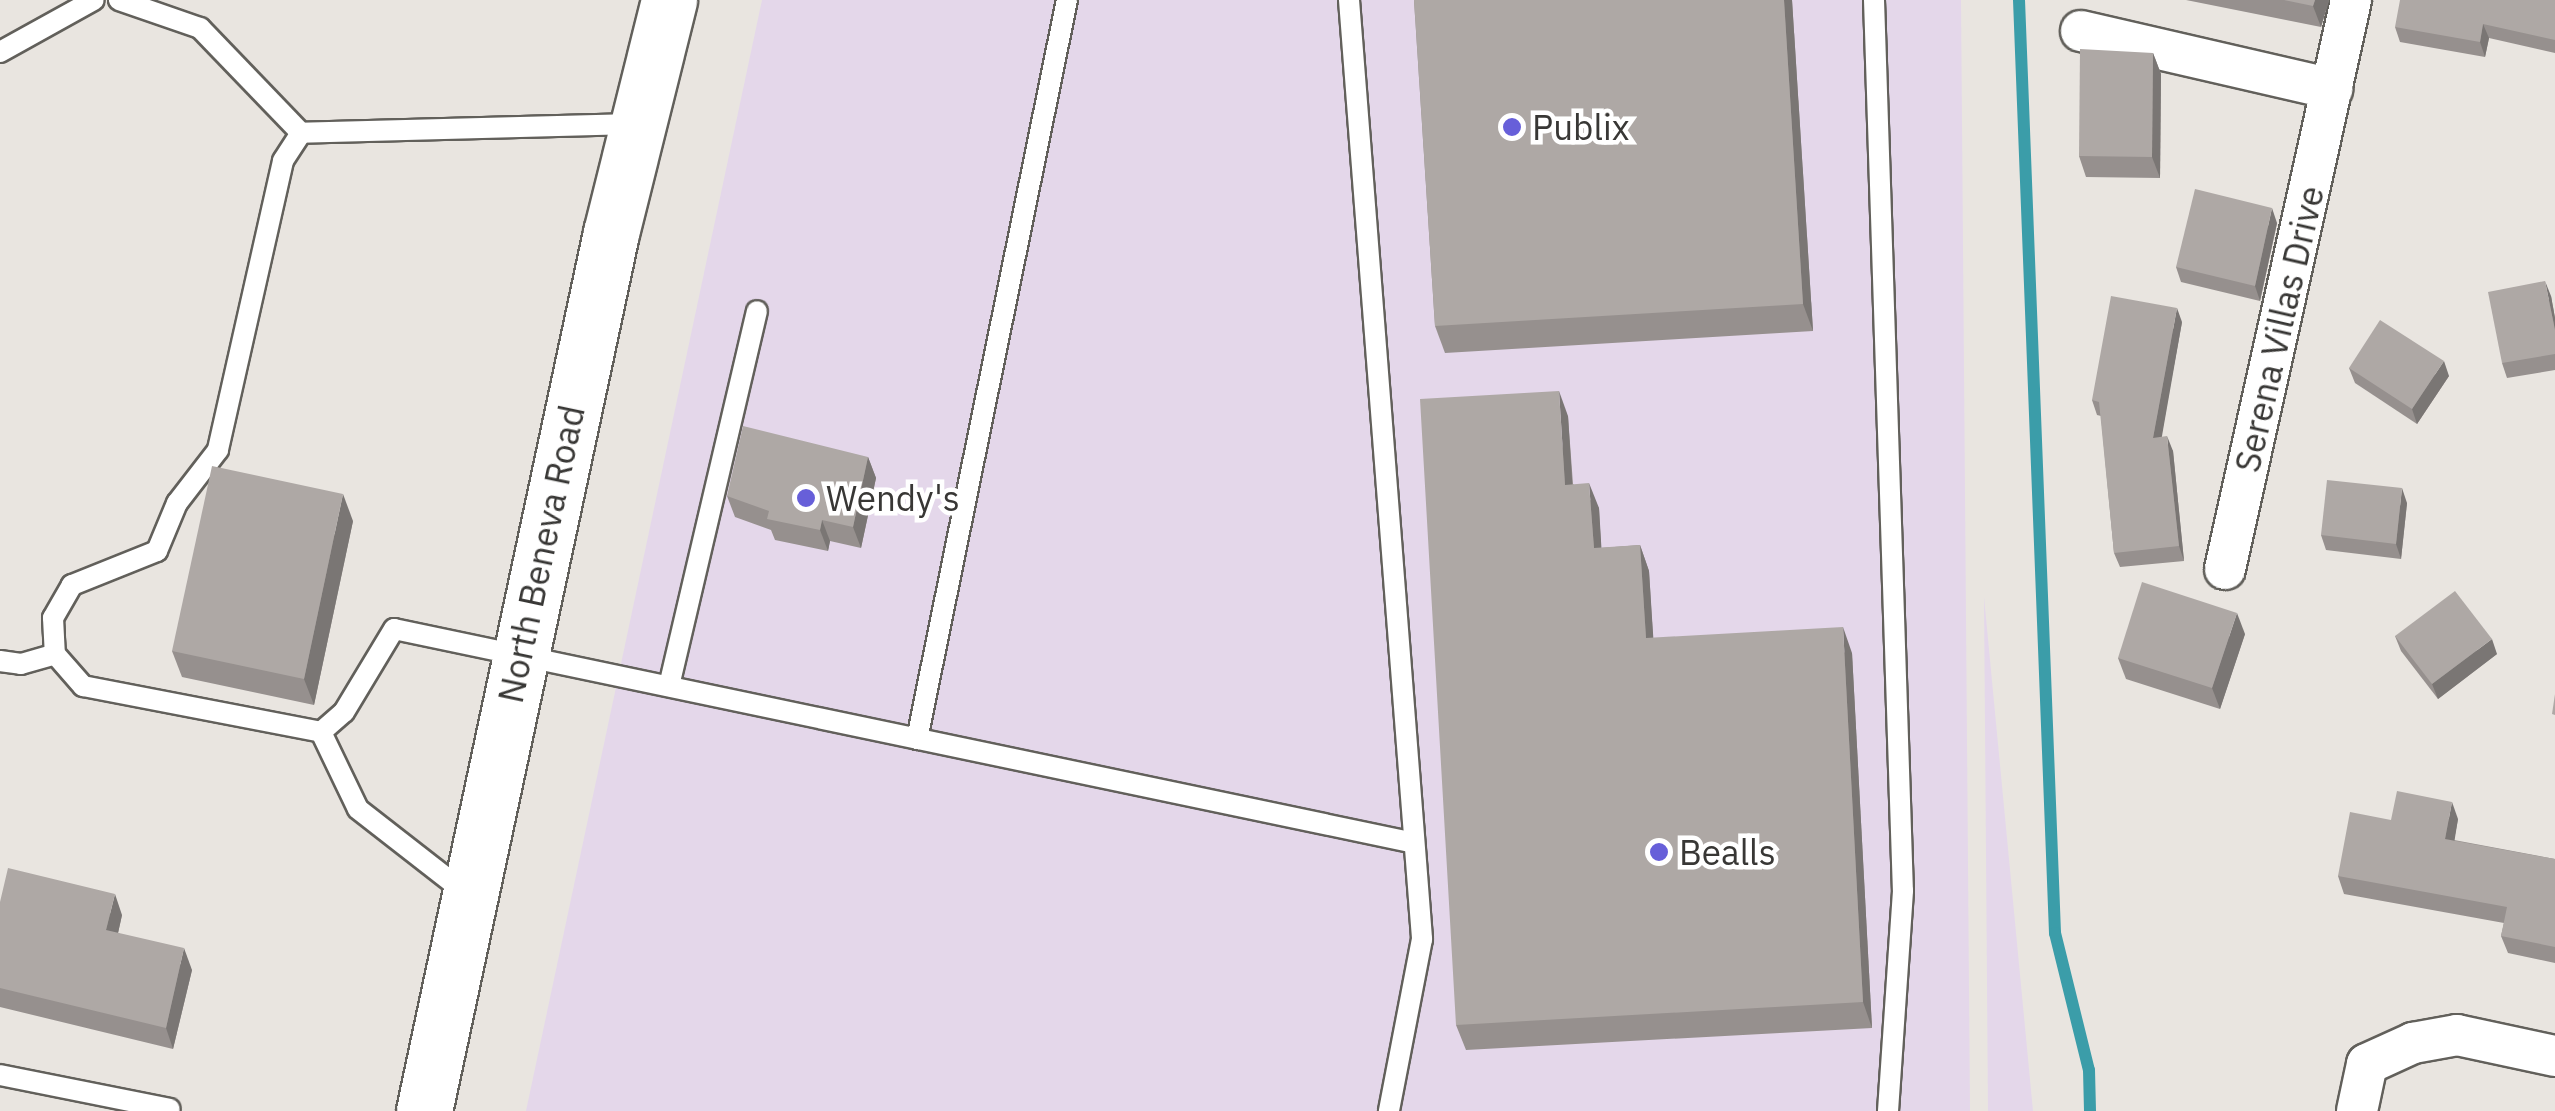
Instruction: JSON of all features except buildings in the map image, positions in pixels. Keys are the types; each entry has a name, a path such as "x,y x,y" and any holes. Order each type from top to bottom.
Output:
{"main road":[{"name":"North Beneva Road","path":"424,1111 519,653 668,0"}],"street":[{"name":"Serena Villas Drive","path":"2226,568 2351,0"},
{"path":"2081,31 2332,89"},
{"path":"2358,1111 2367,1064 2413,1043 2457,1035 2555,1056"}],"lane":[{"path":"0,52 94,0"},
{"path":"118,0 200,28 301,133 638,124"},
{"path":"917,739 1067,0"},
{"path":"1349,0 1410,842 1422,939 1390,1111"},
{"path":"1874,0 1903,891 1888,1111"},
{"path":"301,133 283,161 218,450 177,502 158,551 72,585 53,618 55,654 82,686 321,732"},
{"path":"669,686 757,311"},
{"path":"321,732 344,712 394,629 1410,842"},
{"path":"0,661 21,664 55,654"},
{"path":"321,732 358,809 469,895"},
{"path":"0,1075 170,1109"}],"shaded area":[{"path":"762,0 1961,0 1970,1111 526,1111"},
{"path":"1984,597 2033,1111 1988,1111"}],"waterway":[{"path":"2019,0 2055,933 2089,1070 2090,1111"}],"place":[{"name":"Publix","path":"1512,127"},
{"name":"Wendy's","path":"806,498"},
{"name":"Bealls","path":"1659,852"}]}
